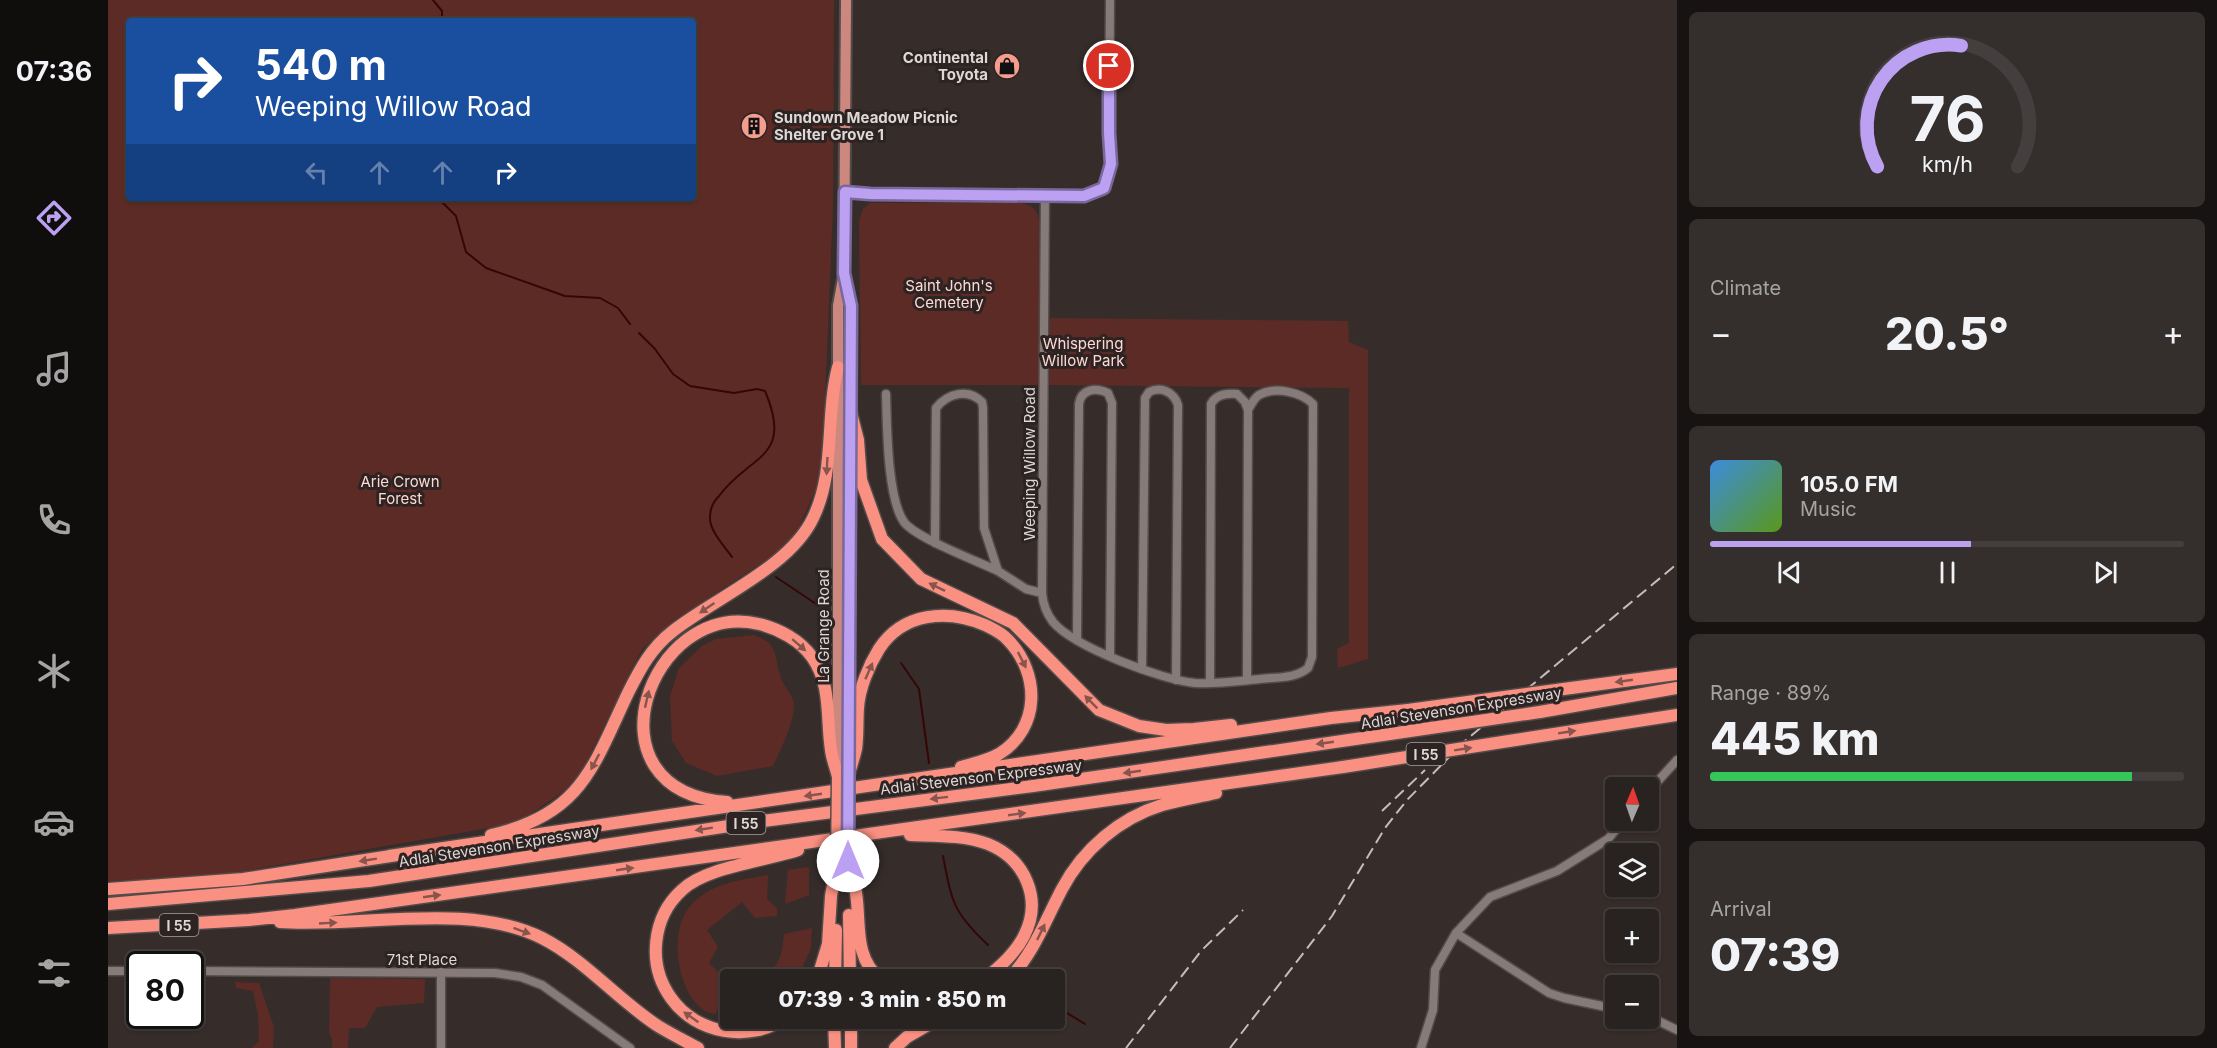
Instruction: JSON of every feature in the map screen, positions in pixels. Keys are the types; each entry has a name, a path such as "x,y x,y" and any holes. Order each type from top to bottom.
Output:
{"highway":[{"path":"389,856 519,827 553,810 580,786 600,753 648,655 673,631 783,557 805,532 813,518 826,481 831,391 838,367"},
{"path":"850,410 858,440 861,480 882,539 921,579 1013,623 1099,710 1139,726 1166,730 1308,716 1331,718"},
{"path":"843,776 843,750 866,676 880,648 894,633 921,617 952,615 971,619 1006,638 1025,664 1031,684 1029,717 1022,732 1007,748 987,760 890,784"},
{"path":"779,800 727,802 702,798 674,786 656,769 644,739 645,700 654,677 676,649 703,631 737,622 763,625 787,635 803,647 812,658 823,680 843,750 843,895 849,969"},
{"path":"108,889 243,879 1331,718 1677,675"},
{"name":"Adlai Stevenson Expressway","path":"108,904 369,881 755,822 1034,786 1540,712 1677,688"},
{"name":"I 55","path":"108,928 249,920 876,835 1319,771 1675,715"},
{"path":"1017,969 1034,948 1062,888 1078,863 1090,849 1113,830 1134,817 1162,805 1319,771"},
{"path":"876,835 971,839 988,844 1017,864 1024,874 1031,895 1032,905 1028,927 1013,952 997,969"},
{"path":"763,1029 737,1033 717,1030 698,1022 683,1011 671,999 657,965 655,946 658,926 666,910 682,890 700,878 732,867 779,856 814,842"},
{"path":"836,969 843,895 843,862"},
{"path":"820,969 843,895"},
{"path":"843,895 857,930 863,956 870,969"},
{"path":"249,920 303,924 453,919 479,920 513,927 543,939 658,1026 698,1048"},
{"path":"834,1029 835,1048"},
{"path":"851,1029 851,1048"},
{"path":"895,1048 921,1029"}],"main road":[{"name":"La Grange Road","path":"843,750 838,306 844,273 846,0"},
{"name":"La Grange Road","path":"843,750 851,306 844,273"}],"street":[{"path":"845,192 1084,196 1104,188 1111,164 1109,133 1110,0"},
{"name":"Weeping Willow Road","path":"1045,195 1042,592 1044,604 1052,621 1059,628 1110,656 1176,680 1210,683 1295,676 1308,668 1312,657 1313,404 1299,394 1267,392 1256,397 1248,410"},
{"path":"1142,669 1145,398 1149,392 1158,389 1170,393 1178,405 1176,680"},
{"path":"1077,639 1079,404 1084,393 1100,390 1108,393 1112,403 1110,656"},
{"path":"935,543 936,408 942,400 955,393 975,396 982,402 983,408 984,528 998,571"},
{"path":"1210,683 1210,408 1213,400 1230,393 1242,397 1248,410 1248,680"},
{"path":"886,394 889,464 898,509 904,522 935,543 998,571 1026,589 1042,592"},
{"path":"1659,780 1677,760"},
{"path":"1421,1048 1433,1010 1436,970 1456,933 1490,897 1557,871 1608,840 1615,831"},
{"path":"1456,933 1549,993 1605,1007"},
{"path":"108,971 126,971"},
{"name":"71st Place","path":"204,971 495,973 521,977 542,985 630,1048"},
{"path":"441,972 441,1048"},
{"path":"1659,1021 1677,1030"}],"green space":[{"name":"Arie Crown Forest","path":"108,0 834,0 833,205 824,427 818,484 795,536 774,555 673,621 642,649 582,771 564,791 529,815 505,825 210,877 108,881"},
{"name":"Saint John's Cemetery","path":"870,203 1021,203 1033,208 1039,221 1039,385 861,385 859,221 863,209"},
{"name":"Whispering Willow Park","path":"1050,318 1348,321 1349,342 1368,350 1368,659 1338,668 1337,649 1349,643 1349,388 1049,385"},
{"path":"754,635 762,638 774,650 781,678 793,700 791,723 773,766 717,776 686,763 672,741 670,696 679,668 702,646 716,639"},
{"path":"809,867 809,895 785,904 788,870"},
{"path":"768,875 767,899 777,908 777,916 755,918 742,902 707,930 718,947 709,963 720,973 720,1005 715,1014 702,1009 686,987 678,958 680,928 684,915 700,897 717,887"},
{"path":"812,928 811,948 802,969 771,969 781,954 784,934"},
{"path":"330,978 425,979 424,1003 377,1007 365,1028 349,1028 348,1048 332,1048 329,1033"},
{"path":"235,982 259,983 274,1027 273,1048 252,1048 259,1041 258,1015 253,991 236,988"}],"waterway":[{"path":"433,0 442,11 442,18"},
{"path":"441,201 456,216 466,252 486,268 565,296 600,298 618,308 630,324"},
{"path":"639,333 655,349 673,374 690,386 734,393 757,389 765,391 773,413 774,430 771,443 764,453 731,482 715,500 711,511 712,527 732,557"},
{"path":"776,577 819,606"},
{"path":"901,663 919,689 929,763"},
{"path":"943,856 956,906 967,924 988,945"},
{"path":"1065,1012 1085,1024"}],"railway":[{"path":"1230,1048 1332,916 1385,828 1407,800 1466,740 1677,564"},
{"path":"1382,811 1425,770"},
{"path":"1126,1048 1201,951 1243,910"}],"place":[{"name":"Continental Toyota","path":"1007,66"},
{"name":"Sundown Meadow Picnic Shelter Grove 1","path":"754,126"}],"route":[{"path":"848,861 851,306 844,273 845,192 1084,196 1104,188 1111,164 1109,66"}]}
